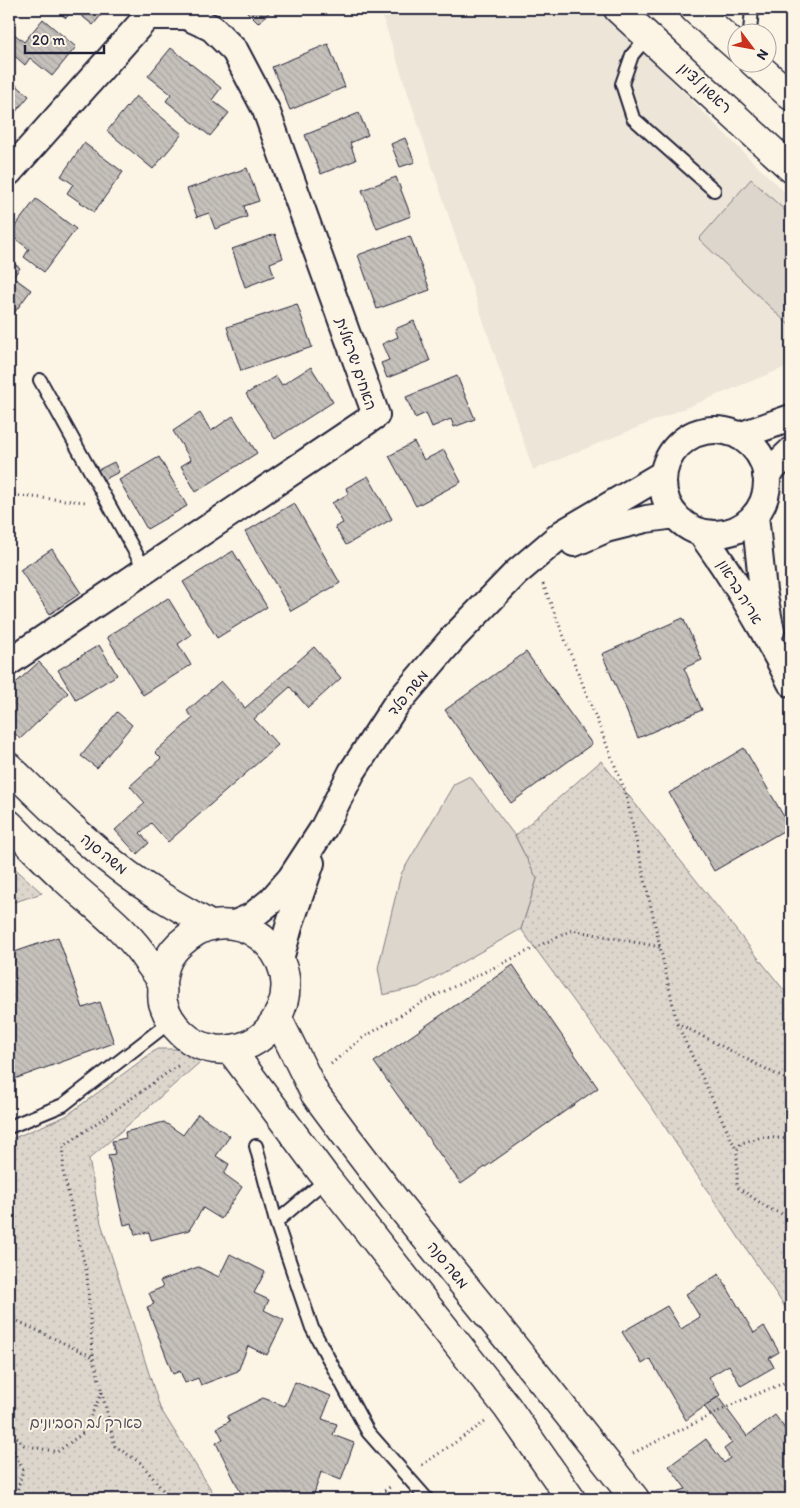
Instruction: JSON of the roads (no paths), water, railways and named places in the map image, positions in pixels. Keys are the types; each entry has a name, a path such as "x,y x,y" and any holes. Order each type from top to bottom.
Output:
{"street":[{"name":"ראשון לציון","path":"618,9 791,168"},
{"path":"694,9 728,39"},
{"name":"האחים ישראלית","path":"9,172 150,12 186,16 212,28 235,51 266,110 376,415 9,662"},
{"path":"765,72 791,96"},
{"path":"739,436 791,418"},
{"path":"707,431 723,431 739,436 752,446 762,459 766,475 766,493 759,510 747,524 731,532 713,535 695,532 680,522 669,508 663,491 663,474 668,459 678,446 692,436 707,431"},
{"path":"766,475 791,451"},
{"name":"משה פלד","path":"222,925 251,917 272,901 292,878 323,829 352,772 395,706 453,638 563,533 663,474"},
{"name":"משה פלד","path":"525,568 552,552 606,529 646,519 675,515"},
{"name":"אריה בראון","path":"755,515 763,592 776,654"},
{"name":"אריה בראון","path":"701,533 723,563 791,683"},
{"name":"משה סנה","path":"9,766 67,824 119,868 167,900 222,925"},
{"path":"9,824 66,880 112,920 142,953 162,982"},
{"name":"משה פלד","path":"280,959 290,923 323,829"},
{"path":"222,925 252,931 268,942 280,959 286,979 285,1000 278,1019 264,1035 246,1046 217,1048 186,1037 171,1021 163,1003 162,982 166,962 178,945 193,933 222,925"},
{"name":"משה סנה","path":"278,1019 315,1094 395,1200 635,1499"},
{"path":"217,1048 327,1179 507,1407 570,1499"}],"lane":[{"path":"751,22 752,9"},
{"path":"648,36 632,55 622,84 633,118 714,190"},
{"path":"40,380 145,570"},
{"path":"9,1127 63,1104 171,1021"},
{"path":"256,1146 276,1222 312,1328 368,1432 427,1499"},
{"path":"276,1222 327,1179"}],"park label":[{"name":"פארק לב הסביונים","path":"86,1423"}]}
